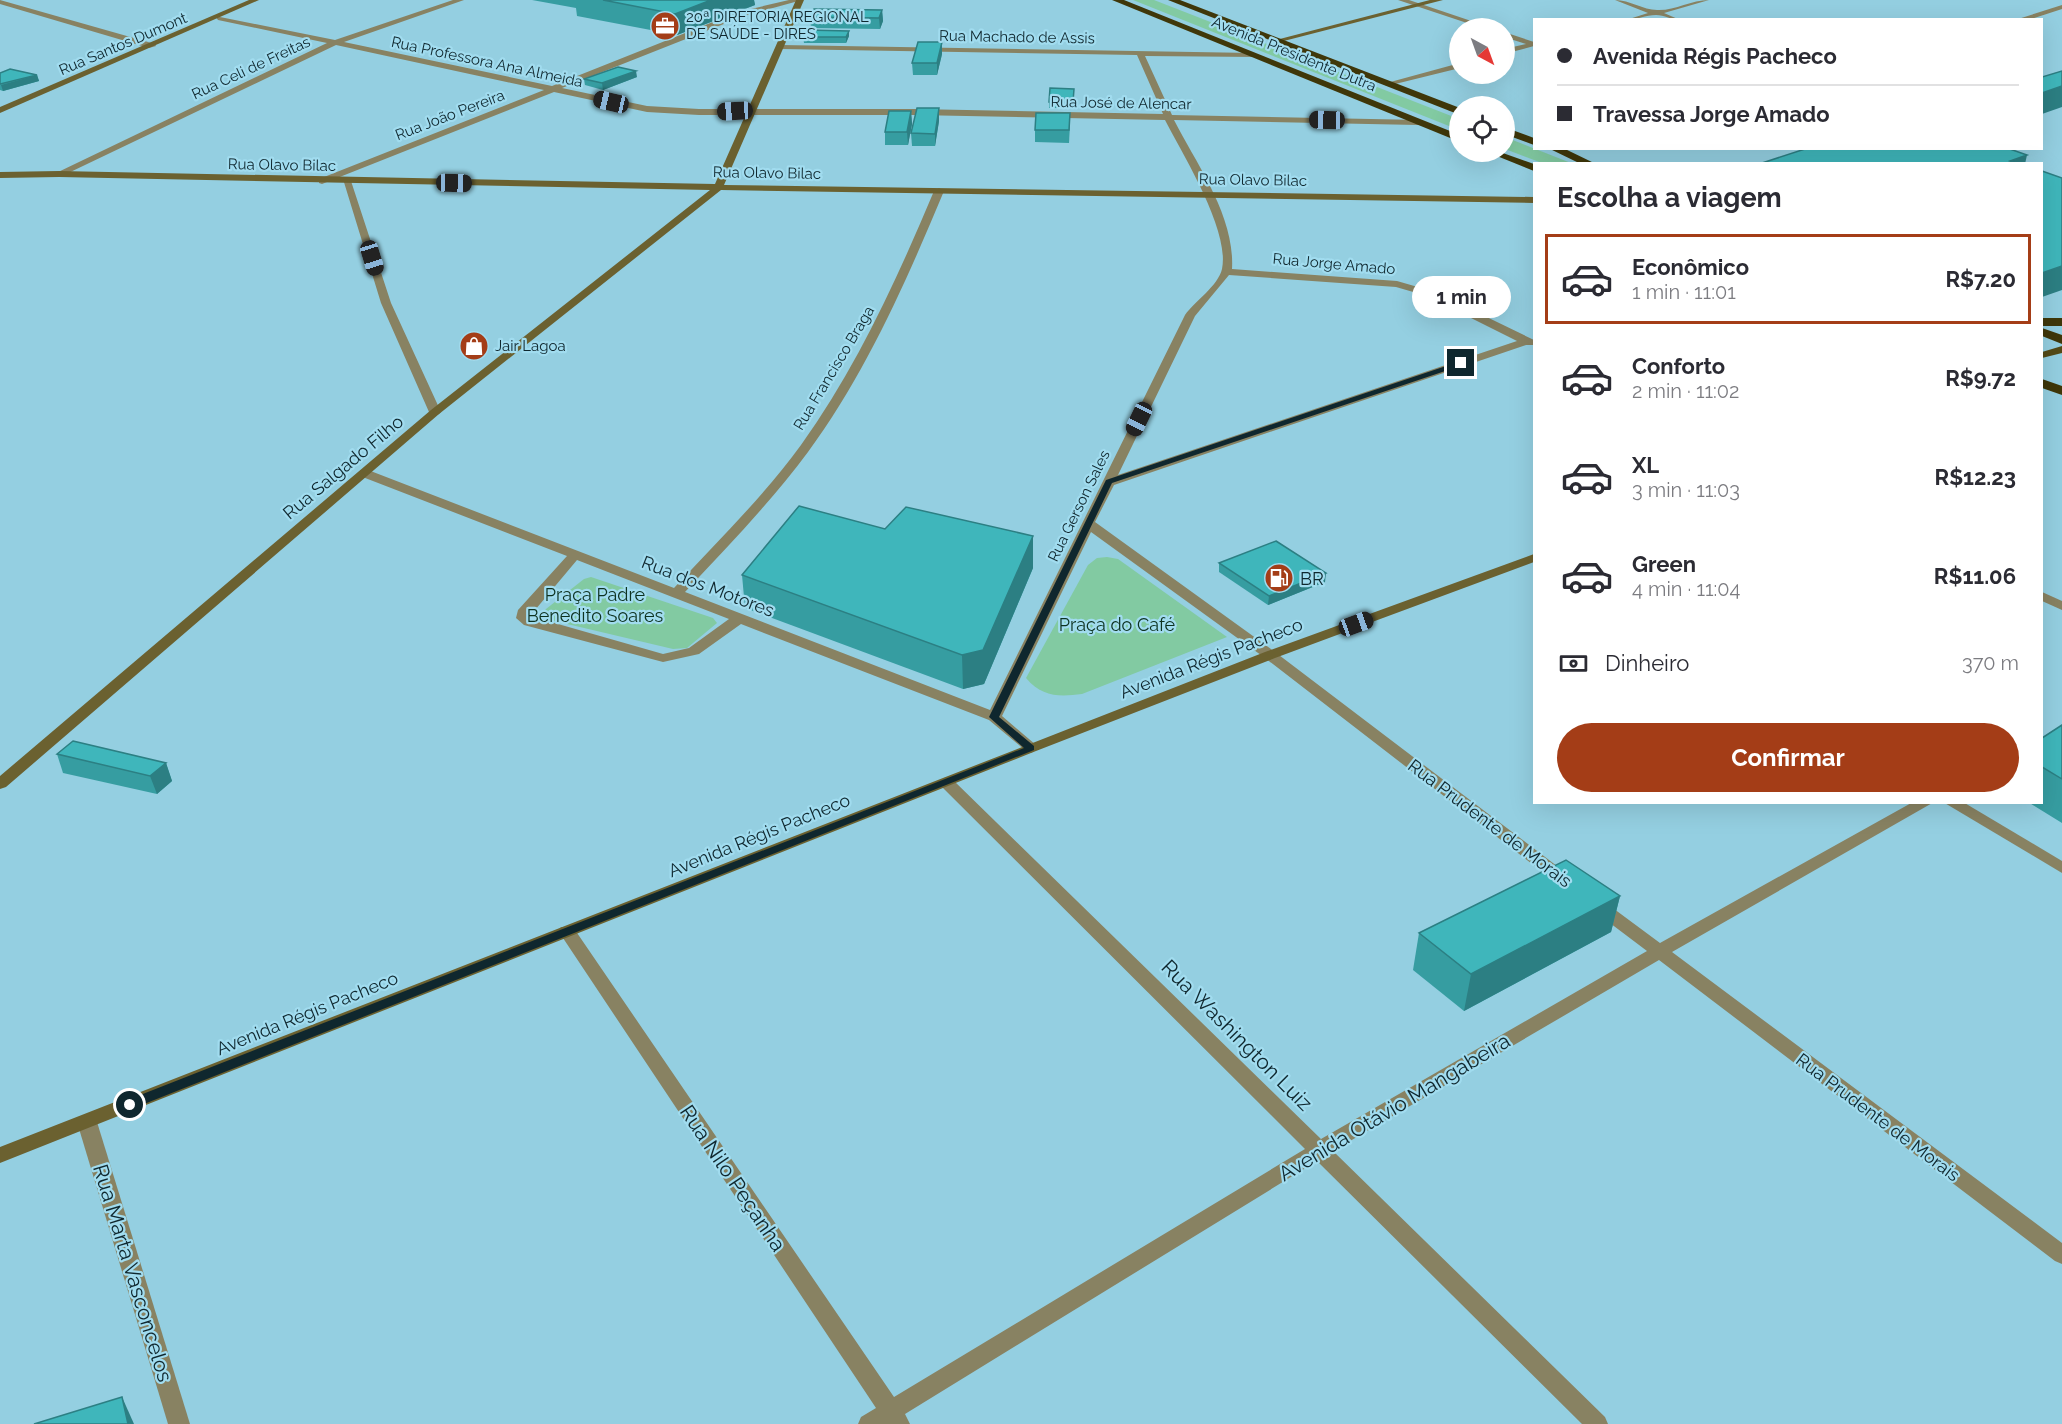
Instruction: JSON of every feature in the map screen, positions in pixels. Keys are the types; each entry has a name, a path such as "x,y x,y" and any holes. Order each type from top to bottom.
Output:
{"highway":[{"name":"Avenida Presidente Dutra","path":"1116,0 1449,135"},
{"name":"Avenida Presidente Dutra","path":"1172,0 1449,108"},
{"path":"1515,134 1533,141"},
{"path":"1561,150 1587,162"},
{"path":"1515,161 1533,168"},
{"path":"2043,322 2062,322"},
{"path":"2043,332 2062,340"},
{"path":"2043,382 2062,391"}],"main road":[{"path":"2043,355 2062,349"}],"street":[{"name":"Rua Santos Dumont","path":"0,110 218,18 255,0"},
{"name":"Rua Celi de Freitas","path":"59,174 332,44 460,0"},
{"name":"Rua João Pereira","path":"322,181 756,10 799,0"},
{"path":"718,188 799,0"},
{"path":"1402,0 1458,18"},
{"path":"1276,41 1439,0"},
{"path":"1618,0 1672,18"},
{"path":"1636,18 1705,0"},
{"path":"0,2 152,46"},
{"path":"2025,18 2062,7"},
{"name":"Rua João Pereira","path":"756,10 795,13"},
{"name":"Rua Professora Ana Almeida","path":"218,18 647,109 699,112 752,111"},
{"path":"1515,38 1533,44"},
{"path":"1515,49 1533,44"},
{"name":"Rua Machado de Assis","path":"781,46 1253,56"},
{"path":"1140,53 1168,117 1207,194 1224,237 1228,257 1226,272"},
{"path":"1387,84 1449,68"},
{"name":"Rua José de Alencar","path":"752,111 1418,122"},
{"name":"Rua Olavo Bilac","path":"0,175 59,174 718,188 1533,200"},
{"path":"346,181 386,303 435,412"},
{"name":"Rua Salgado Filho","path":"0,784 435,412 718,188"},
{"name":"Rua Francisco Braga","path":"675,595 767,496 820,426 866,350 896,291 939,191"},
{"name":"Rua Jorge Amado","path":"1226,272 1397,284 1431,294 1531,343"},
{"name":"Rua Gerson Sales","path":"994,717 1190,315 1226,272"},
{"path":"1109,482 1531,343"},
{"name":"Rua dos Motores","path":"363,473 994,717 1030,748"},
{"name":"Rua Prudente de Morais","path":"1089,524 1270,655 1659,952 2062,1255"},
{"path":"574,556 523,613 523,618 529,622 663,658 694,651 739,619"},
{"name":"Avenida Régis Pacheco","path":"0,1155 1030,748 1270,655 1533,558"},
{"path":"2043,596 2062,606"},
{"name":"Rua Washington Luiz","path":"946,782 1597,1424"},
{"name":"Avenida Otávio Mangabeira","path":"869,1424 895,1418 1319,1150 1659,952 1922,804"},
{"path":"1954,804 2062,868"},
{"name":"Rua Nilo Peçanha","path":"567,931 895,1418"},
{"name":"Rua Marta Vasconcelos","path":"87,1122 179,1424"}],"green space":[{"path":"1133,0 1154,0 1449,115 1449,126"},
{"path":"1515,141 1533,150 1568,162 1539,162 1515,153"},
{"name":"Praça do Café","path":"1097,558 1118,559 1227,637 1082,694 1058,695 1038,689 1026,678 1088,565"},
{"name":"Praça Padre Benedito Soares","path":"591,577 713,618 717,623 687,648 673,649 546,619 543,613 546,609 584,579"}],"building":[{"path":"603,0 711,0 675,14"},
{"path":"814,9 882,10 879,18 810,17"},
{"path":"806,30 849,31 846,37 803,37"},
{"path":"918,42 942,42 937,63 912,63"},
{"path":"618,67 636,71 602,83 584,79"},
{"path":"10,69 37,75 0,84 0,73"},
{"path":"2062,71 2062,86 2043,93 2043,77"},
{"path":"1050,88 1074,89 1073,102 1049,102"},
{"path":"917,108 939,108 935,134 911,133"},
{"path":"889,111 911,111 907,132 885,132"},
{"path":"1036,113 1070,113 1069,130 1035,130"},
{"path":"1802,150 2013,150 2027,155 2010,161 2013,162 1765,162"},
{"path":"2043,171 2062,178 2062,266 2043,273"},
{"path":"799,506 885,529 906,507 1033,536 983,650 962,655 742,575"},
{"path":"1276,541 1326,573 1269,596 1219,563"},
{"path":"2062,725 2062,779 2043,768 2043,737"},
{"path":"73,741 166,763 150,776 57,754"},
{"path":"1566,860 1620,896 1471,974 1419,933"},
{"path":"122,1397 128,1424 34,1424"}],"place":[{"name":"20ª DIRETORIA REGIONAL DE SAÚDE - DIRES","path":"665,26"},
{"name":"Jair Lagoa","path":"474,346"},
{"name":"BR","path":"1279,578"}],"route":[{"path":"130,1105 1030,748 994,717 1109,482 1461,363"}]}
